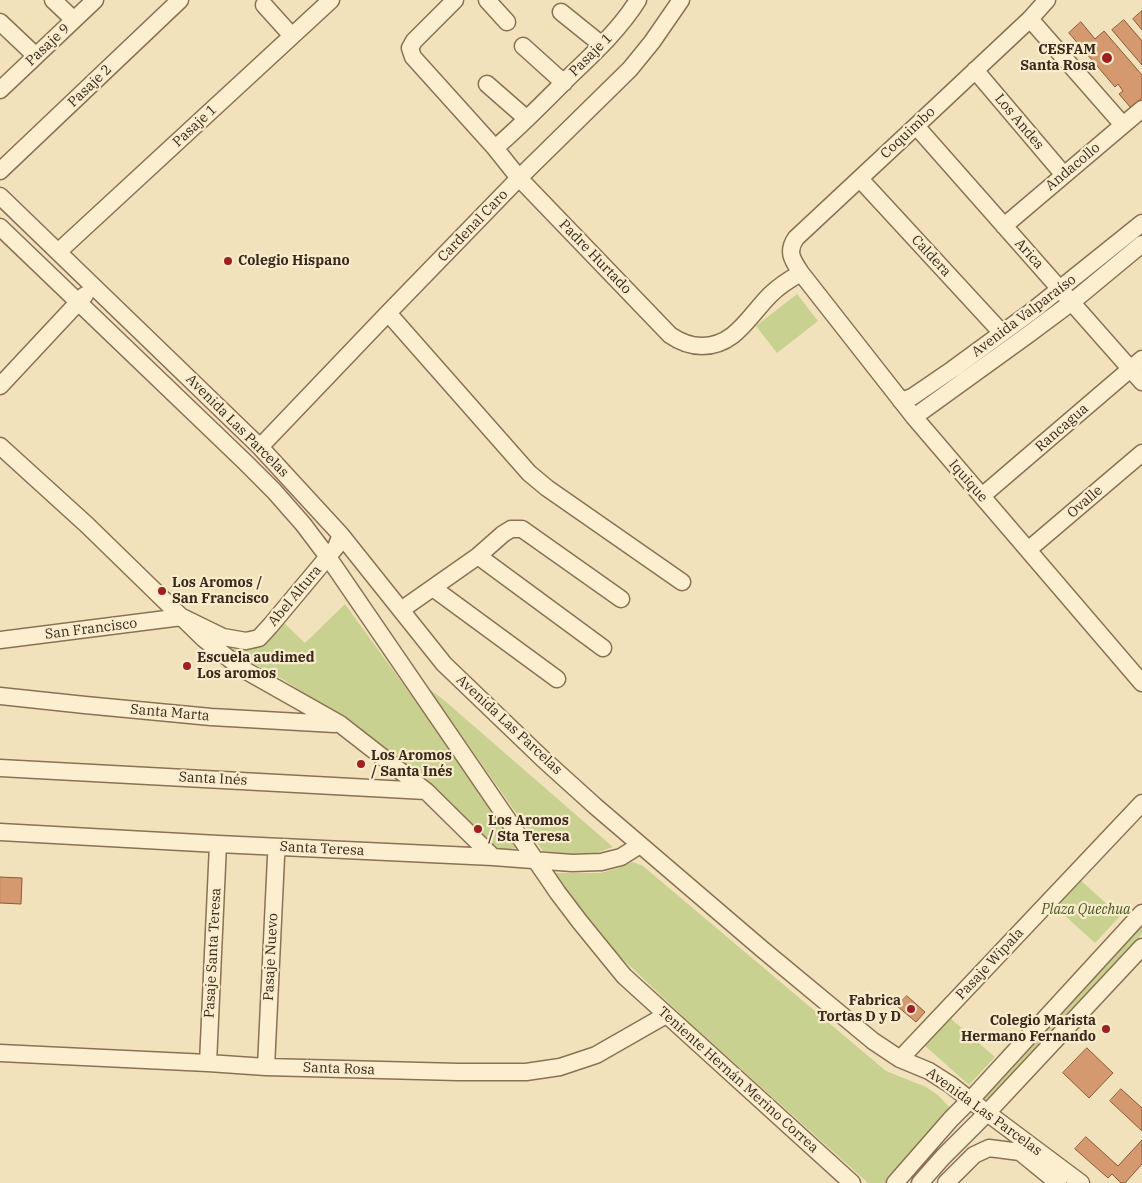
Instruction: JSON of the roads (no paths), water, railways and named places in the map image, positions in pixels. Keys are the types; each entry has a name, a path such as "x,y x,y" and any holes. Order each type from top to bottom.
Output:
{"street":[{"path":"53,0 74,20"},
{"name":"Pasaje 9","path":"0,90 95,0"},
{"name":"Pasaje 2","path":"0,172 180,0"},
{"name":"Pasaje 1","path":"58,252 330,0"},
{"name":"Padre Hurtado","path":"455,0 414,41 410,48 413,57 495,148 519,178 674,338 688,345 696,346 710,346 724,342 741,329 768,296 778,287 801,273"},
{"path":"488,0 508,22"},
{"name":"Cardenal Caro","path":"260,447 519,178 630,69 652,42 681,0"},
{"name":"Coquimbo","path":"801,273 791,254 793,241 1030,19 1047,0"},
{"name":"Pasaje 1","path":"495,148 602,45 624,21 634,2"},
{"path":"264,5 292,36"},
{"path":"561,12 602,45"},
{"path":"1030,19 1122,125"},
{"path":"0,22 36,56"},
{"path":"523,46 564,82"},
{"name":"Los Andes","path":"975,70 1064,175"},
{"path":"486,84 527,119"},
{"name":"Andacollo","path":"1004,226 1142,108"},
{"name":"Arica","path":"916,126 1072,302 1136,364 1142,382"},
{"name":"Caldera","path":"860,179 1002,333"},
{"name":"Avenida Las Parcelas","path":"0,196 260,447 341,535 444,664 550,765 640,844 873,1041 900,1059 929,1071 951,1085 1081,1183"},
{"name":"Avenida Valparaíso","path":"901,401 912,397 1002,333 1061,289 1142,223"},
{"name":"Avenida Las Parcelas","path":"0,227 79,301 274,491 303,524 328,557 574,915 624,976"},
{"name":"Avenida Valparaíso","path":"914,417 1072,302 1142,244"},
{"name":"Iquique","path":"801,273 914,417 1142,684"},
{"path":"0,386 93,286"},
{"path":"388,313 529,473 547,488 682,582"},
{"name":"Rancagua","path":"982,496 1136,364"},
{"path":"0,446 87,525 204,639 241,668 340,724 426,791 493,857"},
{"name":"Ovalle","path":"1028,550 1142,453"},
{"path":"401,610 478,556 511,529 522,529 621,599"},
{"name":"Abel Altura","path":"182,617 223,637 246,641 259,638 336,547 341,535"},
{"path":"478,556 603,648"},
{"path":"433,588 557,679"},
{"name":"San Francisco","path":"0,640 182,617"},
{"name":"Santa Marta","path":"0,696 211,717 340,724"},
{"name":"Santa Inés","path":"0,768 426,791"},
{"name":"Pasaje Wipala","path":"900,1059 1142,803"},
{"name":"Santa Teresa","path":"0,832 493,857 572,863 601,862 621,858 640,844"},
{"name":"Pasaje Santa Teresa","path":"208,1063 218,844"},
{"name":"Pasaje Nuevo","path":"266,1067 278,846"},
{"path":"895,1183 951,1119 1142,913"},
{"path":"920,1183 943,1157 987,1114 1142,947"},
{"name":"Teniente Hernán Merino Correa","path":"624,976 852,1183"},
{"name":"Santa Rosa","path":"0,1053 266,1067 526,1072 560,1067 596,1055 666,1015"},
{"name":"Avenida Las Parcelas","path":"946,1183 974,1155 989,1148 1020,1152 1058,1183"}],"place":[{"name":"CESFAM Santa Rosa","path":"1107,58"},
{"name":"Colegio Hispano","path":"228,261"},
{"name":"Los Aromos / San Francisco","path":"162,591"},
{"name":"Escuela audimed Los aromos","path":"187,666"},
{"name":"Los Aromos / Santa Inés","path":"361,764"},
{"name":"Los Aromos / Sta Teresa","path":"478,829"},
{"name":"Fabrica Tortas D y D","path":"911,1009"},
{"name":"Colegio Marista Hermano Fernando","path":"1106,1029"}],"park label":[{"name":"Plaza Quechua","path":"1086,910"}]}
